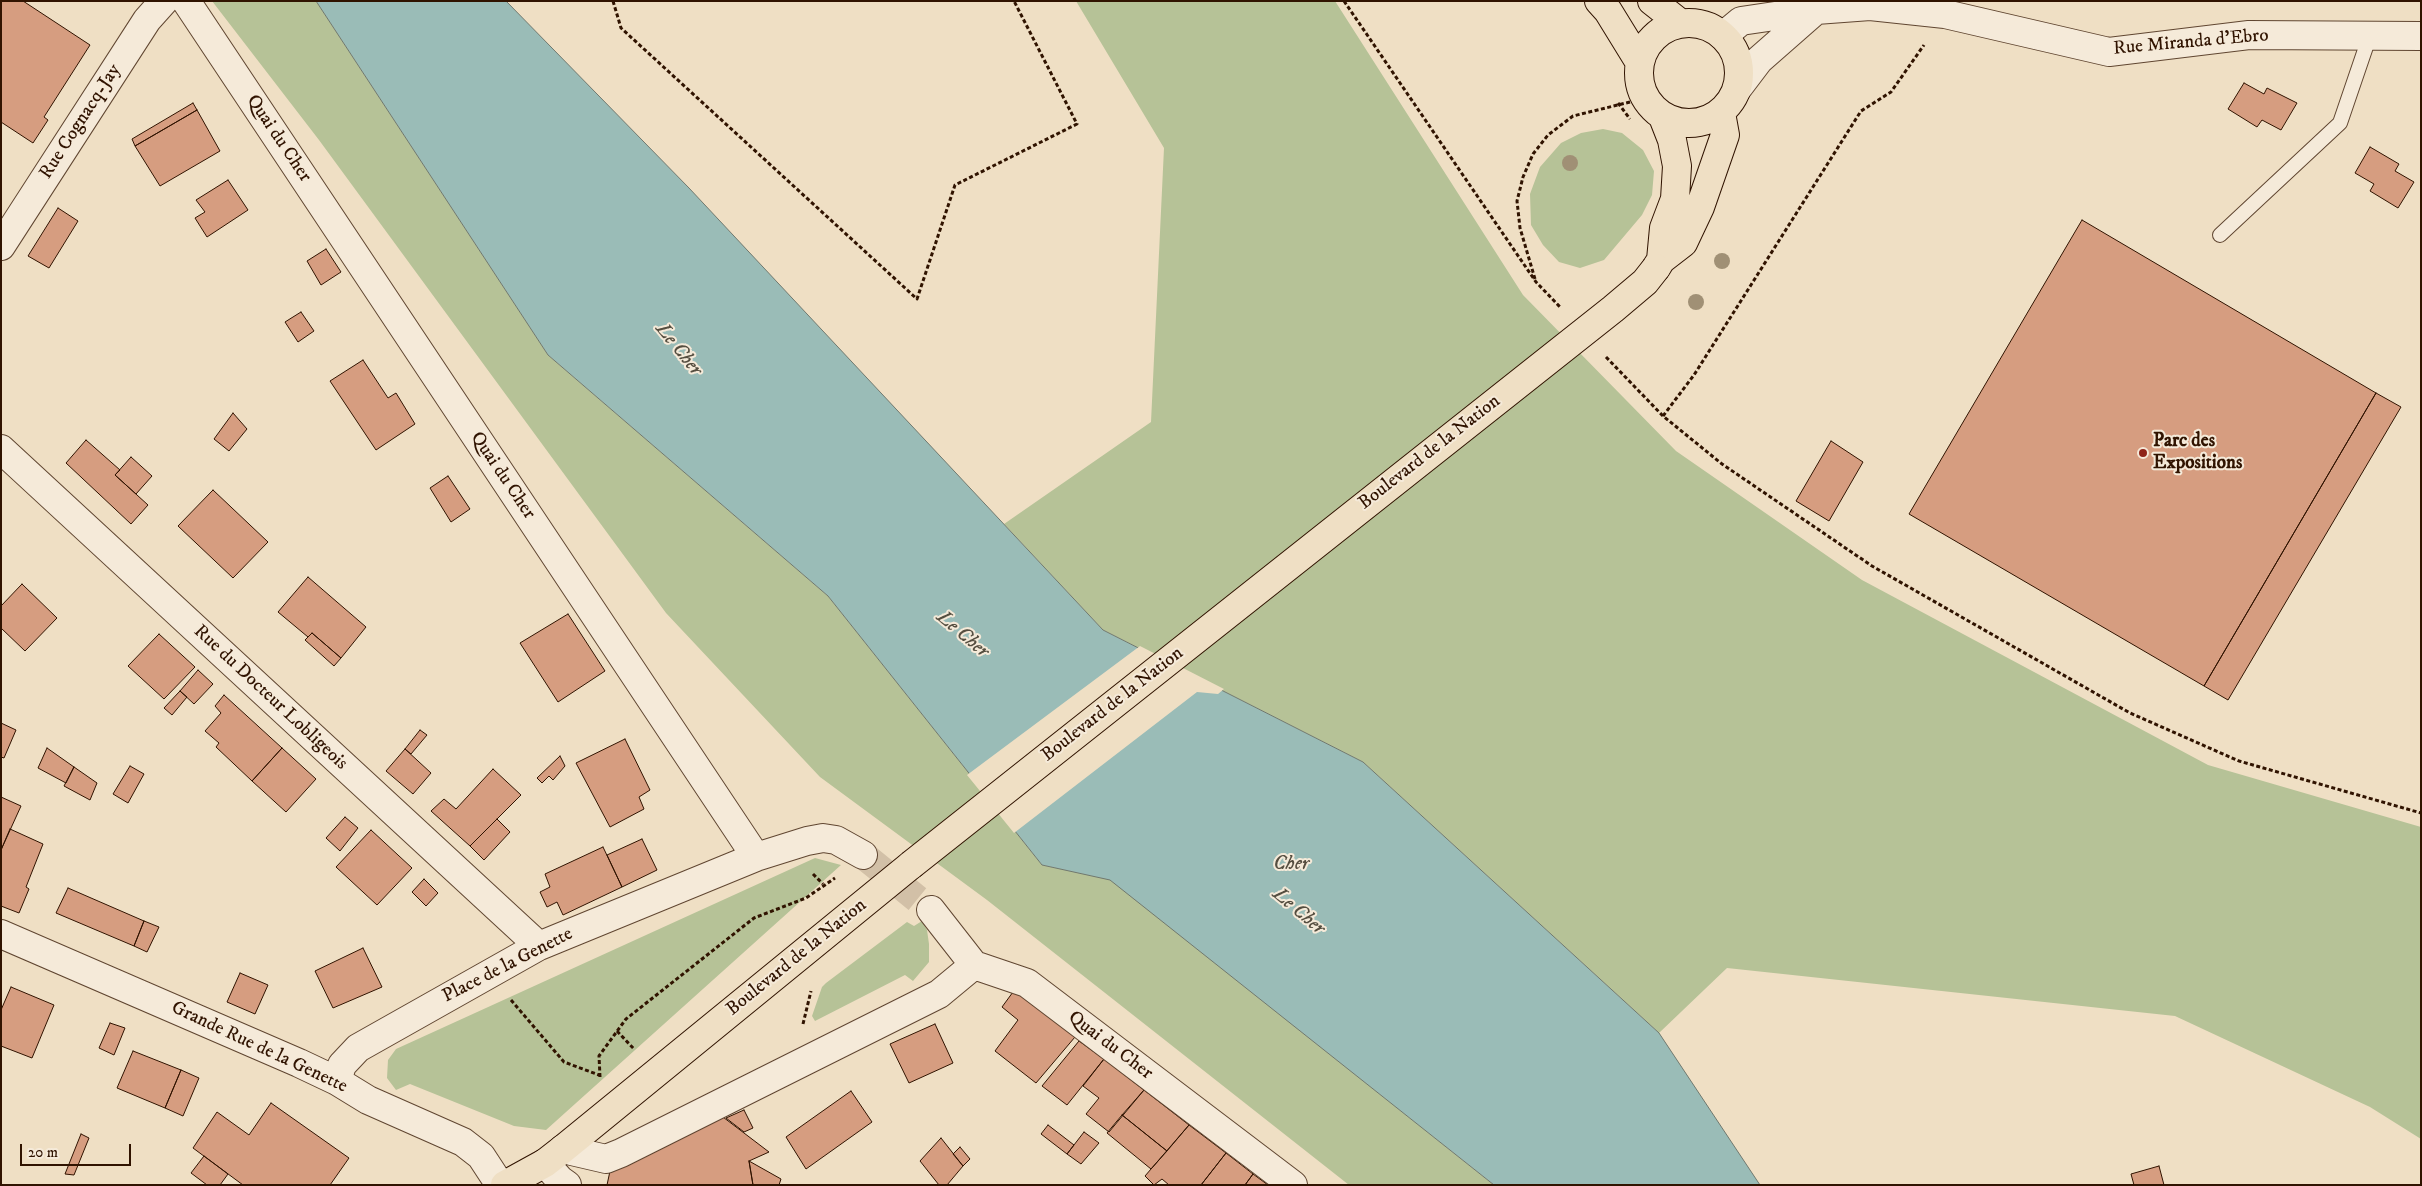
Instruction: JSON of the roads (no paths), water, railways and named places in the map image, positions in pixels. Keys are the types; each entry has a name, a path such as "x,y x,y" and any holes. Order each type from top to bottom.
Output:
{"main road":[{"path":"1599,1 1608,11 1640,63"},
{"path":"1652,1 1680,23"},
{"path":"1659,264 1664,228 1675,200 1677,166 1672,140 1663,117 1646,99 1638,76 1640,63 1645,49 1654,37 1666,28 1680,23 1696,23 1710,28 1723,36 1732,47 1738,60 1740,75 1737,89 1730,102 1720,113 1707,120 1692,124 1677,122 1663,117"},
{"name":"Boulevard de la Nation","path":"505,1185 554,1156 911,865 1645,282 1659,264 1683,243 1700,206 1725,134 1720,113"}],"street":[{"name":"Rue Cognacq-Jay","path":"1,246 147,20 164,1"},
{"name":"Quai du Cher","path":"186,1 756,857"},
{"name":"Rue Miranda d'Ebro","path":"1723,36 1741,22 1816,10 1870,6 1945,14 2109,52 2250,35 2421,36"},
{"path":"1737,89 1760,60 1816,10"},
{"name":"Rue du Docteur Lobligeois","path":"1,449 539,946"},
{"path":"756,857 823,838 836,840 862,855"},
{"name":"Place de la Genette","path":"336,1080 342,1065 358,1048 539,946 756,857"},
{"path":"567,1185 560,1180 554,1156 606,1159 621,1153 939,994 974,965 931,910"},
{"name":"Grande Rue de la Genette","path":"1,934 336,1080 368,1100 472,1148 481,1156 500,1185"},
{"name":"Quai du Cher","path":"974,965 1027,983 1293,1185"}],"lane":[{"path":"2220,235 2340,123 2370,35"}],"water":[{"name":"Cher","path":"316,1 506,1 689,188 1103,630 1363,762 1659,1033 1760,1185 1494,1185 1110,880 1042,865 828,596 548,355"}],"tunnel":[{"path":"863,855 931,910"}],"place":[{"name":"Parc des Expositions","path":"2143,453"}],"water label":[{"name":"Le Cher","path":"678,350"},
{"name":"Le Cher","path":"962,635"},
{"name":"Le Cher","path":"1298,912"}]}
